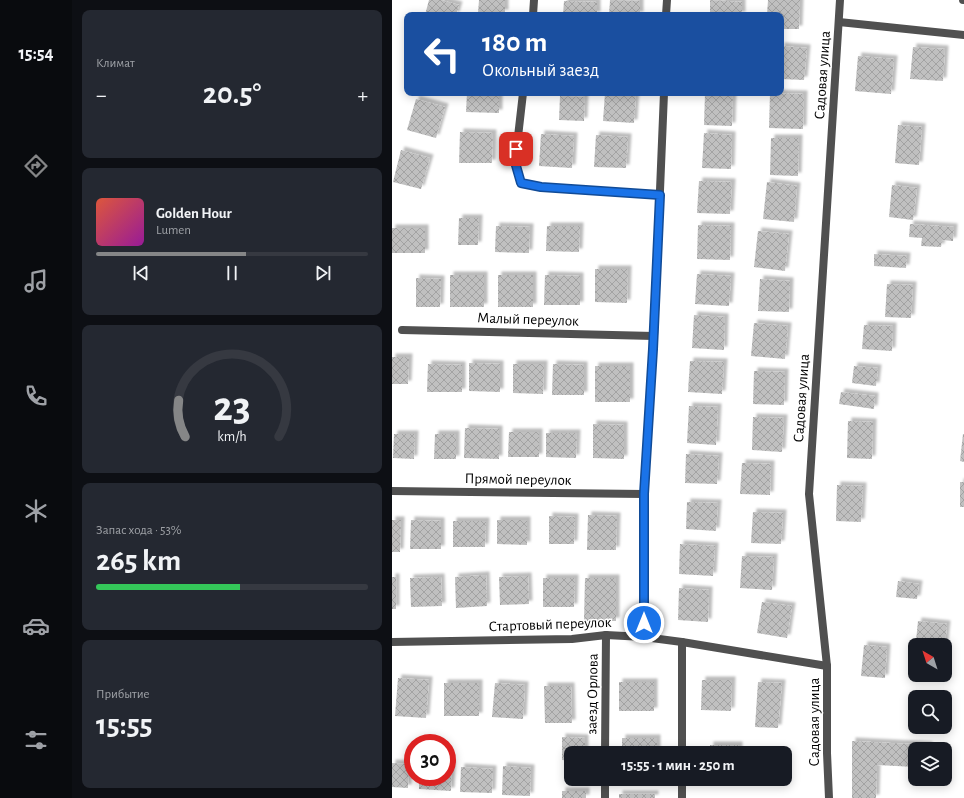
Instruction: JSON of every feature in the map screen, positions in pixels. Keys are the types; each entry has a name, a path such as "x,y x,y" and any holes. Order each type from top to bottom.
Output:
{"street":[{"path":"533,12 534,0"},
{"path":"666,12 667,0"},
{"name":"Садовая улица","path":"829,798 827,753 827,666 809,494 840,0"},
{"path":"839,22 964,35"},
{"path":"523,96 515,162 521,183 541,187 660,195"},
{"path":"644,637 644,494 654,336 664,96"},
{"name":"Малый переулок","path":"402,330 654,336"},
{"name":"Прямой переулок","path":"392,491 644,494"},
{"name":"Стартовый переулок","path":"392,642 572,639 606,635 644,637 827,666"},
{"name":"заезд Орлова","path":"605,746 606,635"},
{"path":"682,642 682,746"},
{"path":"605,786 605,798"},
{"path":"682,786 682,798"}],"building":[{"path":"429,0 441,0 459,5 457,12 426,12"},
{"path":"479,0 505,0 505,12 478,12"},
{"path":"610,0 640,1 640,12 609,12"},
{"path":"710,0 742,2 742,12 710,12"},
{"path":"768,0 800,0 799,29 784,29 784,12 767,12"},
{"path":"564,1 597,2 597,12 563,12"},
{"path":"784,46 807,48 804,80 784,79"},
{"path":"913,47 945,49 943,81 910,79"},
{"path":"858,56 894,59 891,94 855,91"},
{"path":"784,93 804,94 803,129 769,128 770,96 784,96"},
{"path":"467,96 499,96 499,113 466,112"},
{"path":"560,96 585,97 584,121 559,120"},
{"path":"605,96 636,96 634,123 603,121"},
{"path":"705,96 733,96 732,126 704,125"},
{"path":"416,99 445,107 436,138 407,130"},
{"path":"898,125 922,127 919,165 895,163"},
{"path":"460,132 493,133 492,163 459,163"},
{"path":"704,133 732,135 731,169 702,168"},
{"path":"541,134 574,136 572,168 539,166"},
{"path":"596,135 628,137 626,168 594,167"},
{"path":"771,138 799,138 798,176 770,175"},
{"path":"401,150 430,158 421,189 393,182"},
{"path":"699,181 732,182 730,214 697,213"},
{"path":"767,182 797,186 794,222 763,219"},
{"path":"892,185 917,188 913,220 889,217"},
{"path":"459,218 479,218 478,245 458,245"},
{"path":"910,224 954,227 953,241 942,240 941,247 921,246 922,238 909,237"},
{"path":"698,225 731,226 730,260 697,259"},
{"path":"496,226 530,227 529,253 495,252"},
{"path":"547,226 580,226 579,252 546,251"},
{"path":"392,228 425,228 425,253 392,253"},
{"path":"758,231 789,234 785,271 754,267"},
{"path":"874,254 907,256 906,268 874,266"},
{"path":"595,269 628,269 627,303 595,302"},
{"path":"697,274 731,276 729,306 695,304"},
{"path":"450,275 484,275 484,307 450,307"},
{"path":"498,275 533,275 533,307 498,307"},
{"path":"545,275 580,276 580,305 544,305"},
{"path":"416,278 441,279 440,307 416,307"},
{"path":"760,279 790,281 789,312 758,311"},
{"path":"887,284 913,285 911,318 885,317"},
{"path":"694,315 725,317 724,350 692,348"},
{"path":"754,323 788,326 785,359 751,356"},
{"path":"864,325 893,326 892,351 862,349"},
{"path":"392,357 409,357 408,384 392,384"},
{"path":"690,361 724,362 722,394 688,392"},
{"path":"469,363 500,364 500,392 469,391"},
{"path":"428,364 462,365 462,392 427,392"},
{"path":"513,364 544,364 543,394 513,393"},
{"path":"553,364 584,365 584,395 552,395"},
{"path":"595,366 630,366 630,402 595,402"},
{"path":"854,366 878,368 876,386 852,383"},
{"path":"754,371 785,372 784,405 753,404"},
{"path":"841,392 875,396 874,409 839,404"},
{"path":"689,406 718,407 716,445 687,443"},
{"path":"753,417 784,418 782,452 752,450"},
{"path":"848,421 873,422 872,459 847,458"},
{"path":"593,424 624,425 624,459 593,458"},
{"path":"465,428 499,429 499,459 464,458"},
{"path":"509,432 539,432 539,457 508,457"},
{"path":"546,433 577,433 576,458 546,457"},
{"path":"394,434 415,434 414,459 393,458"},
{"path":"435,434 456,434 456,459 434,459"},
{"path":"964,434 964,462 960,461"},
{"path":"686,454 719,456 717,484 685,483"},
{"path":"742,463 771,464 770,495 740,494"},
{"path":"960,482 964,482 964,507 960,507"},
{"path":"837,485 863,486 861,522 836,521"},
{"path":"687,502 718,503 716,531 686,529"},
{"path":"753,512 783,513 781,544 751,543"},
{"path":"588,515 617,516 616,550 587,550"},
{"path":"549,516 575,517 574,544 549,544"},
{"path":"392,520 401,520 400,552 392,552"},
{"path":"411,520 441,521 441,549 410,549"},
{"path":"497,520 527,520 527,545 497,544"},
{"path":"453,521 486,521 485,547 453,547"},
{"path":"680,544 715,546 713,576 679,574"},
{"path":"742,556 774,557 772,590 740,588"},
{"path":"486,575 487,606 456,608 455,577"},
{"path":"528,576 529,604 500,605 499,577"},
{"path":"392,577 396,577 396,609 392,609"},
{"path":"441,577 442,606 411,607 410,578"},
{"path":"543,578 575,578 574,607 543,607"},
{"path":"585,578 616,578 616,621 584,621"},
{"path":"898,581 919,584 917,599 896,597"},
{"path":"679,588 709,590 708,622 678,620"},
{"path":"762,602 792,606 787,638 757,633"},
{"path":"918,621 947,624 946,638 916,638"},
{"path":"864,645 887,647 885,678 861,676"},
{"path":"398,678 429,680 426,718 395,716"},
{"path":"702,680 732,680 731,711 701,710"},
{"path":"619,682 654,682 654,711 619,711"},
{"path":"758,682 782,683 778,728 755,727"},
{"path":"444,683 479,683 479,716 444,716"},
{"path":"495,683 525,685 523,719 492,717"},
{"path":"544,686 571,686 572,723 545,723"},
{"path":"562,737 585,738 585,746 564,746 564,760 562,760"},
{"path":"622,738 657,738 657,746 622,746"},
{"path":"852,741 908,744 908,767 877,765 876,798 852,798"},
{"path":"710,745 739,745 739,746"},
{"path":"392,763 404,764 404,786 408,786 408,788 392,787"},
{"path":"503,766 531,768 530,796 502,795"},
{"path":"461,767 493,769 492,793 460,792"},
{"path":"419,786 451,786 451,791 419,789"},
{"path":"562,791 586,791 586,798 562,798"},
{"path":"619,794 655,794 655,798 619,798"}],"route":[{"path":"516,149 515,162 521,183 541,187 660,195 653,349 644,494 644,623"}]}
